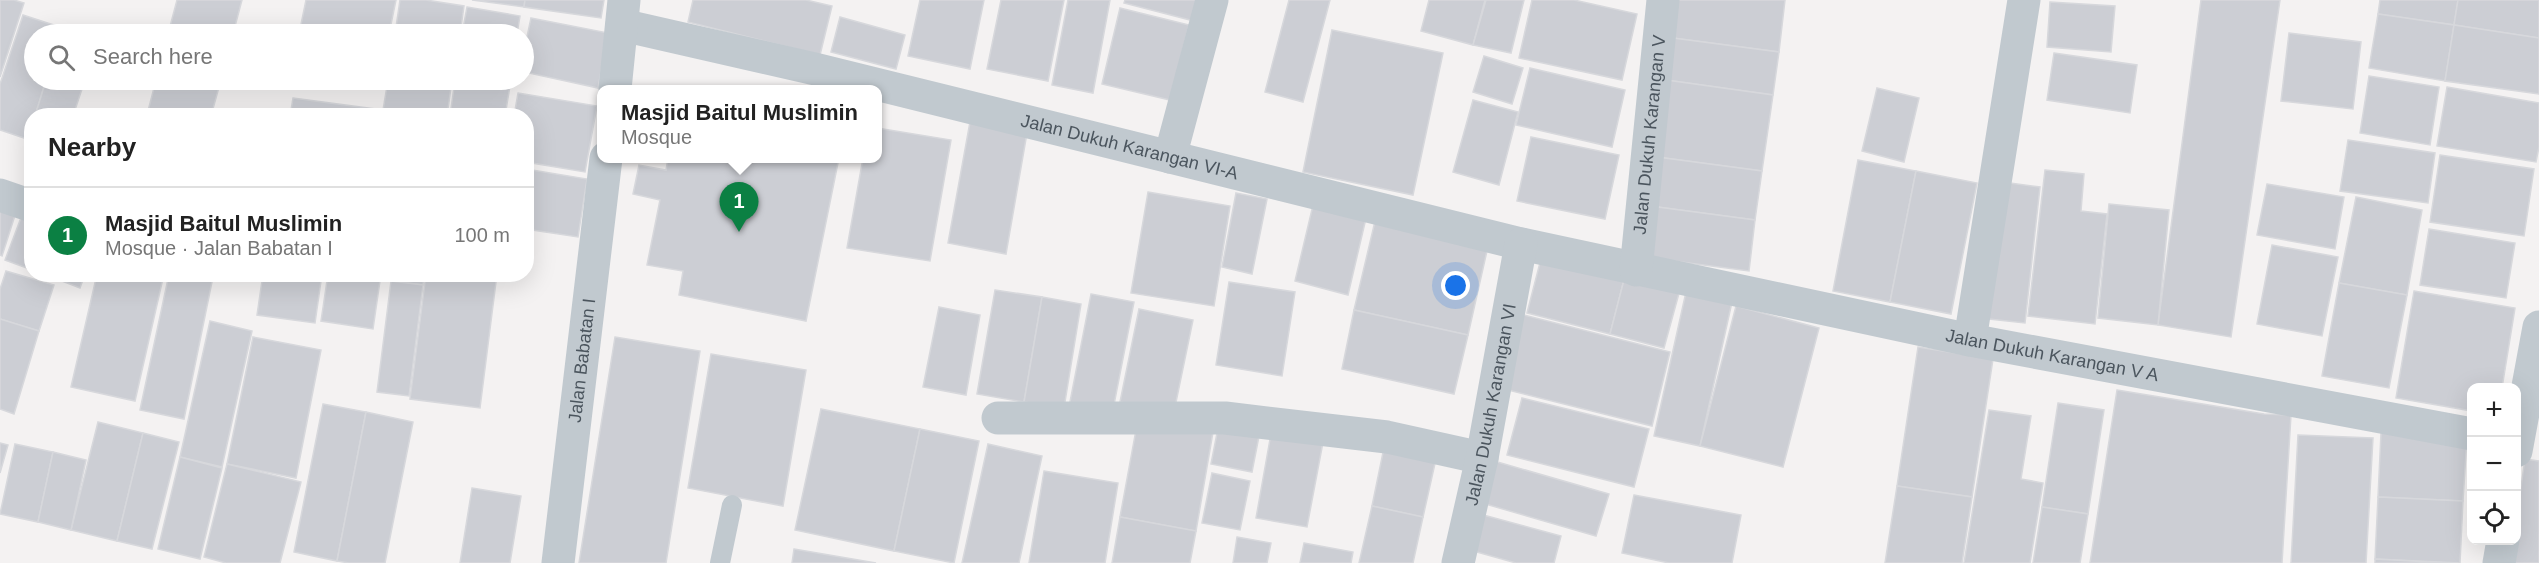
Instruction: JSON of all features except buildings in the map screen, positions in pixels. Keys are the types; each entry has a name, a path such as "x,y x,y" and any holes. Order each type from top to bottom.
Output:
{"street":[{"path":"1170,157 1212,0"},
{"name":"Jalan Dukuh Karangan V","path":"1636,270 1663,0"},
{"path":"1970,340 2024,0"},
{"path":"616,85 623,13"},
{"name":"Jalan Dukuh Karangan VI-A","path":"623,13 815,69 880,85"},
{"name":"Jalan Dukuh Karangan VI-A","path":"882,86 1521,244 1636,270"},
{"name":"Jalan Babatan I","path":"558,563 606,163"},
{"path":"0,195 24,203"},
{"name":"Jalan Dukuh Karangan VI","path":"1458,563 1482,458 1521,244"},
{"name":"Jalan Dukuh Karangan V A","path":"1636,270 1970,340 2467,433"},
{"path":"2522,446 2539,327"},
{"path":"998,418 1225,418 1387,437 1482,458"},
{"path":"2499,563 2502,545"}],"lane":[{"path":"720,563 732,505"}],"place":[{"name":"Masjid Baitul Muslimin","path":"739,232"}]}
